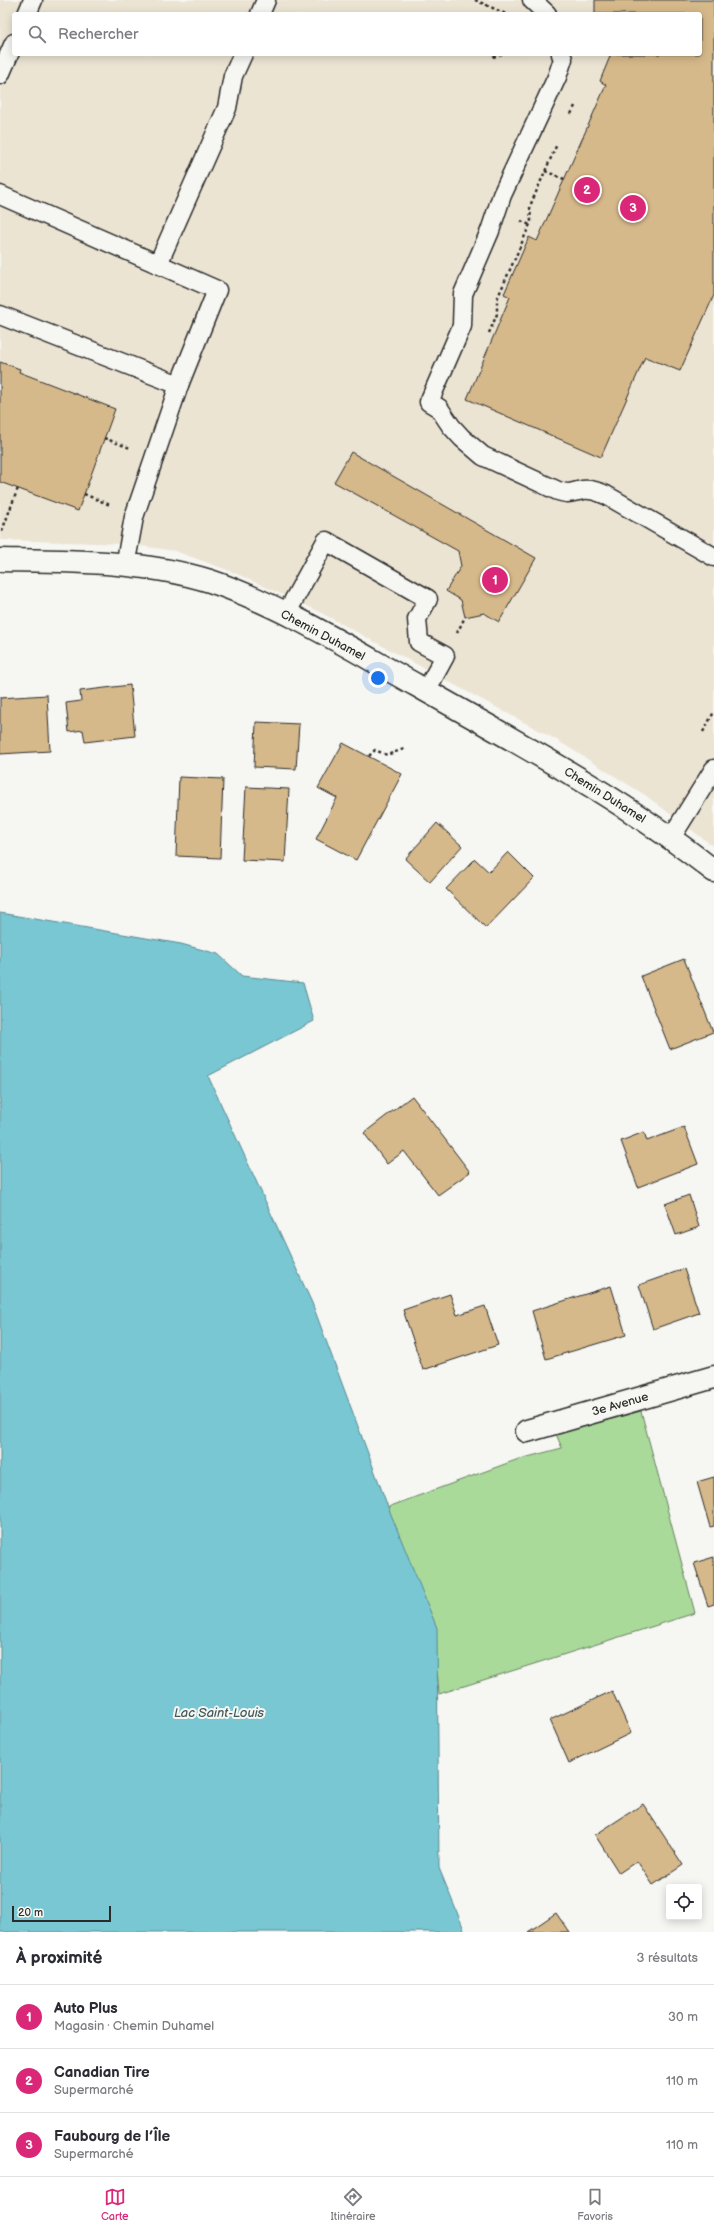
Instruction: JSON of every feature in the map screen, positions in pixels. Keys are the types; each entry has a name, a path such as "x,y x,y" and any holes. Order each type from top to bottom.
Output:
{"street":[{"name":"Chemin Duhamel","path":"0,560 125,566 180,574 210,581 286,614 556,764 671,838 714,871"},
{"name":"3e Avenue","path":"526,1431 714,1376"}],"lane":[{"path":"28,12 33,0"},
{"path":"261,12 266,0"},
{"path":"532,0 545,12"},
{"path":"0,75 12,48"},
{"path":"158,264 227,108 233,76 242,56"},
{"path":"562,56 563,59 557,77 502,195 490,231 463,294 462,326 429,402 439,408 451,426 462,438 484,456 558,491 571,494 584,490 593,490 606,495 714,557"},
{"path":"0,196 217,290 179,385 134,517 125,566"},
{"path":"0,315 179,385"},
{"path":"286,614 326,541 428,599 417,619 420,642 444,656 426,691"},
{"path":"671,838 714,769"}],"path":[{"path":"475,0 502,12"},
{"path":"570,115 576,103"},
{"path":"488,336 497,314 497,299 531,222 530,206 558,143"},
{"path":"546,172 564,179"},
{"path":"104,438 135,450"},
{"path":"0,538 18,488"},
{"path":"84,494 114,506"},
{"path":"703,732 714,712"},
{"path":"369,756 375,750 387,754 404,749"}],"shaded area":[{"path":"0,0 714,0 714,847 645,795 555,739 314,609 230,571 175,551 127,544 0,540"}],"green space":[{"path":"641,1411 695,1613 439,1694 437,1668 388,1507 516,1460 562,1448 556,1434"}],"water":[{"name":"Lac Saint-Louis","path":"0,913 181,944 218,954 242,976 303,983 314,1021 208,1076 312,1303 388,1507 437,1628 439,1868 465,1932 0,1932"}],"building":[{"path":"595,0 714,0 714,295 680,371 645,357 601,457 467,399 510,297 504,294 529,237 537,241 606,85 600,81 610,56 702,56 702,12 595,12"},
{"path":"0,362 20,369 19,372 115,409 78,511 0,482"},
{"path":"351,452 536,558 499,622 484,613 465,617 461,600 446,591 461,566 458,551 334,482"},
{"path":"130,685 135,736 85,742 83,730 69,732 66,703 81,701 80,691"},
{"path":"47,695 50,751 0,754 0,698"},
{"path":"256,722 299,724 296,769 254,767"},
{"path":"343,743 402,774 356,860 316,839 337,798 318,788"},
{"path":"179,777 223,779 220,858 176,856"},
{"path":"246,787 289,789 285,862 242,860"},
{"path":"437,823 462,846 430,882 405,859"},
{"path":"508,852 534,878 486,928 446,889 475,859 489,872"},
{"path":"684,959 713,1032 670,1049 641,976"},
{"path":"412,1096 470,1172 438,1195 404,1151 387,1164 364,1133"},
{"path":"684,1127 698,1164 638,1187 621,1141 644,1132 647,1141"},
{"path":"689,1195 699,1227 676,1235 665,1204"},
{"path":"684,1269 699,1313 653,1329 639,1285"},
{"path":"611,1286 626,1335 546,1359 532,1311"},
{"path":"450,1294 457,1315 485,1306 498,1345 423,1370 403,1310"},
{"path":"714,1477 714,1526 710,1527 697,1482"},
{"path":"714,1557 714,1604 708,1606 694,1563"},
{"path":"612,1691 631,1733 569,1763 550,1720"},
{"path":"643,1804 683,1865 653,1885 637,1861 619,1873 595,1835"},
{"path":"556,1913 569,1932 528,1932"}],"place":[{"name":"Canadian Tire","path":"587,190"},
{"name":"Faubourg de l’Île","path":"633,208"},
{"name":"Auto Plus","path":"495,580"}]}
